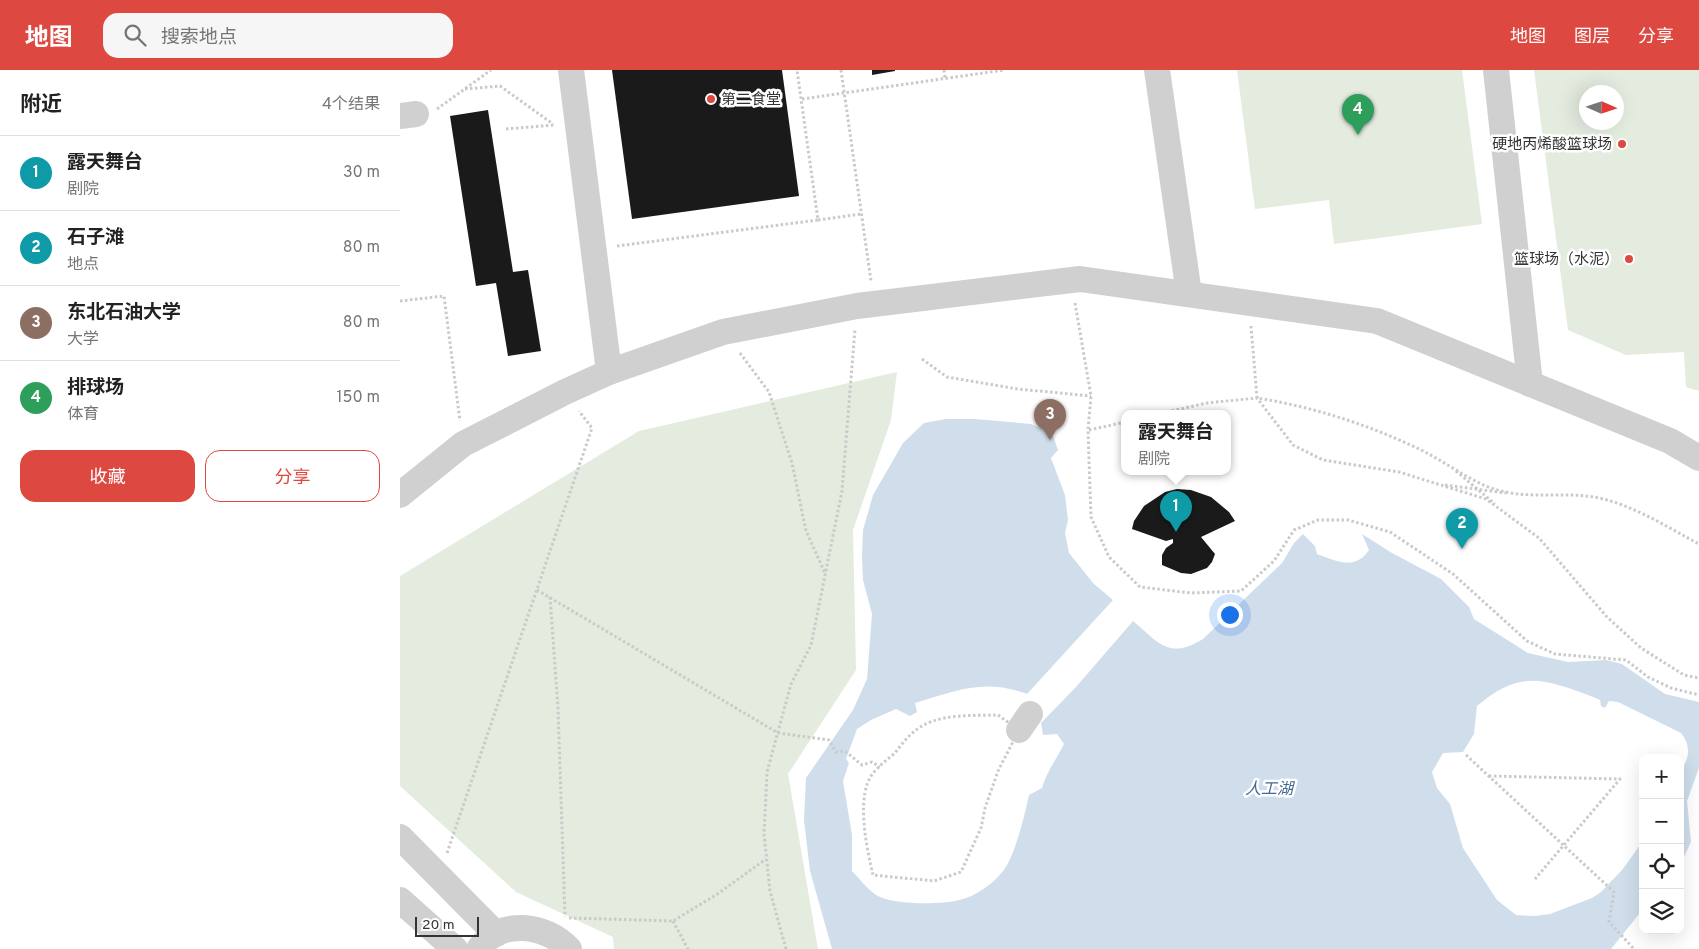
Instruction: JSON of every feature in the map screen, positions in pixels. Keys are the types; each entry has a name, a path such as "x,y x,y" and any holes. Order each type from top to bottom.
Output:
{"street":[{"path":"571,70 566,124 593,249 609,372"},
{"path":"1157,70 1189,294"},
{"path":"1496,70 1530,384"},
{"path":"400,495 464,444 565,392 609,372 723,332 865,305 1080,279 1377,321 1670,442 1699,458"},
{"path":"400,837 434,871 488,941 515,928 535,928 553,935 569,948"},
{"path":"400,900 455,949"}],"path":[{"path":"408,115 436,110 492,70"},
{"path":"798,70 818,220"},
{"path":"786,949 770,892 764,834 767,772 791,684 811,645 842,491 865,305 861,214 841,70"},
{"path":"944,70 945,78"},
{"path":"802,99 1004,70"},
{"path":"465,89 500,86 566,124"},
{"path":"506,129 566,124"},
{"path":"593,249 861,214"},
{"path":"1071,280 1091,396 1088,430 1091,517 1109,557 1140,587 1191,593 1241,591 1274,561 1294,530 1318,520 1348,520 1390,532 1453,574 1527,641 1555,654 1626,660 1648,677 1671,688 1699,695"},
{"path":"400,301 444,296 464,444"},
{"path":"1249,303 1256,398 1293,444 1323,460 1399,472 1486,499 1539,538 1608,617 1641,648 1684,675 1699,678"},
{"path":"723,332 769,392 792,463 806,531 826,573"},
{"path":"922,359 947,377 1018,389 1091,396"},
{"path":"434,871 448,851 592,428 565,392"},
{"path":"1176,410 1207,403 1256,398 1295,404 1357,422 1420,449 1486,486 1517,495"},
{"path":"1088,430 1121,423"},
{"path":"1451,466 1511,517"},
{"path":"1437,484 1517,495 1598,498 1628,507 1699,544"},
{"path":"538,590 778,733 808,739 828,740 836,752 845,751 862,765 872,762 880,767"},
{"path":"550,597 558,708 566,918 569,948"},
{"path":"998,715 1024,722 998,771 985,808 981,828 960,872 934,881 873,876 864,818 866,789 874,771 880,767 916,730 935,720 959,716 998,715"},
{"path":"1466,755 1614,892 1609,922 1634,949"},
{"path":"1489,776 1620,779 1535,879"},
{"path":"556,917 673,920 719,893 767,858"},
{"path":"673,920 688,949"}],"shaded area":[{"path":"1237,70 1462,70 1482,224 1334,244 1329,200 1255,209"},
{"name":"篮球场（水泥）","path":"1534,70 1699,70 1699,391 1686,387 1684,352 1626,355 1568,330"},
{"path":"897,372 891,420 853,530 856,670 788,774 818,949 614,949 613,937 516,892 400,786 400,576 639,431"}],"water":[{"name":"人工湖","path":"946,419 975,419 1031,424 1052,433 1058,450 1051,458 1065,495 1068,520 1065,533 1069,553 1094,584 1113,600 1027,694 997,687 970,688 915,703 917,712 910,716 896,709 871,720 857,729 846,759 849,763 843,781 852,835 852,871 876,895 893,901 917,903 951,902 978,893 995,880 1003,871 1012,855 1029,795 1042,788 1064,744 1057,734 1043,735 1041,723 1076,687 1133,621 1165,646 1181,648 1203,639 1282,563 1294,543 1303,534 1315,546 1317,554 1339,561 1352,562 1364,556 1369,550 1362,534 1392,553 1441,579 1469,607 1474,619 1528,653 1568,662 1606,660 1622,664 1665,694 1699,702 1699,768 1687,801 1691,842 1684,857 1684,765 1688,747 1681,733 1618,702 1609,701 1605,708 1601,706 1600,700 1560,686 1546,682 1520,682 1506,686 1477,706 1474,734 1463,752 1443,753 1432,772 1437,788 1450,804 1463,848 1497,900 1516,915 1534,916 1550,914 1592,898 1601,892 1622,870 1639,847 1639,914 1611,949 832,949 810,871 804,820 806,778 853,710 867,679 872,614 863,580 863,530 873,495 903,443 924,423"}],"building":[{"path":"612,70 782,70 799,196 632,219"},
{"path":"872,70 895,70 895,71 872,75"},
{"path":"488,110 513,272 528,270 541,351 508,356 496,283 476,286 450,116"},
{"path":"1177,489 1191,490 1211,497 1229,512 1235,521 1201,537 1215,554 1207,568 1191,574 1181,573 1162,565 1162,555 1166,548 1173,543 1173,539 1166,541 1132,529 1134,521 1144,506 1165,492"}],"place":[{"name":"第二食堂","path":"711,99"},
{"name":"排球场","path":"1358,135"},
{"name":"硬地丙烯酸篮球场","path":"1622,144"},
{"name":"篮球场（水泥）","path":"1629,259"},
{"name":"东北石油大学","path":"1050,440"},
{"name":"露天舞台","path":"1176,532"},
{"name":"石子滩","path":"1462,549"}]}
